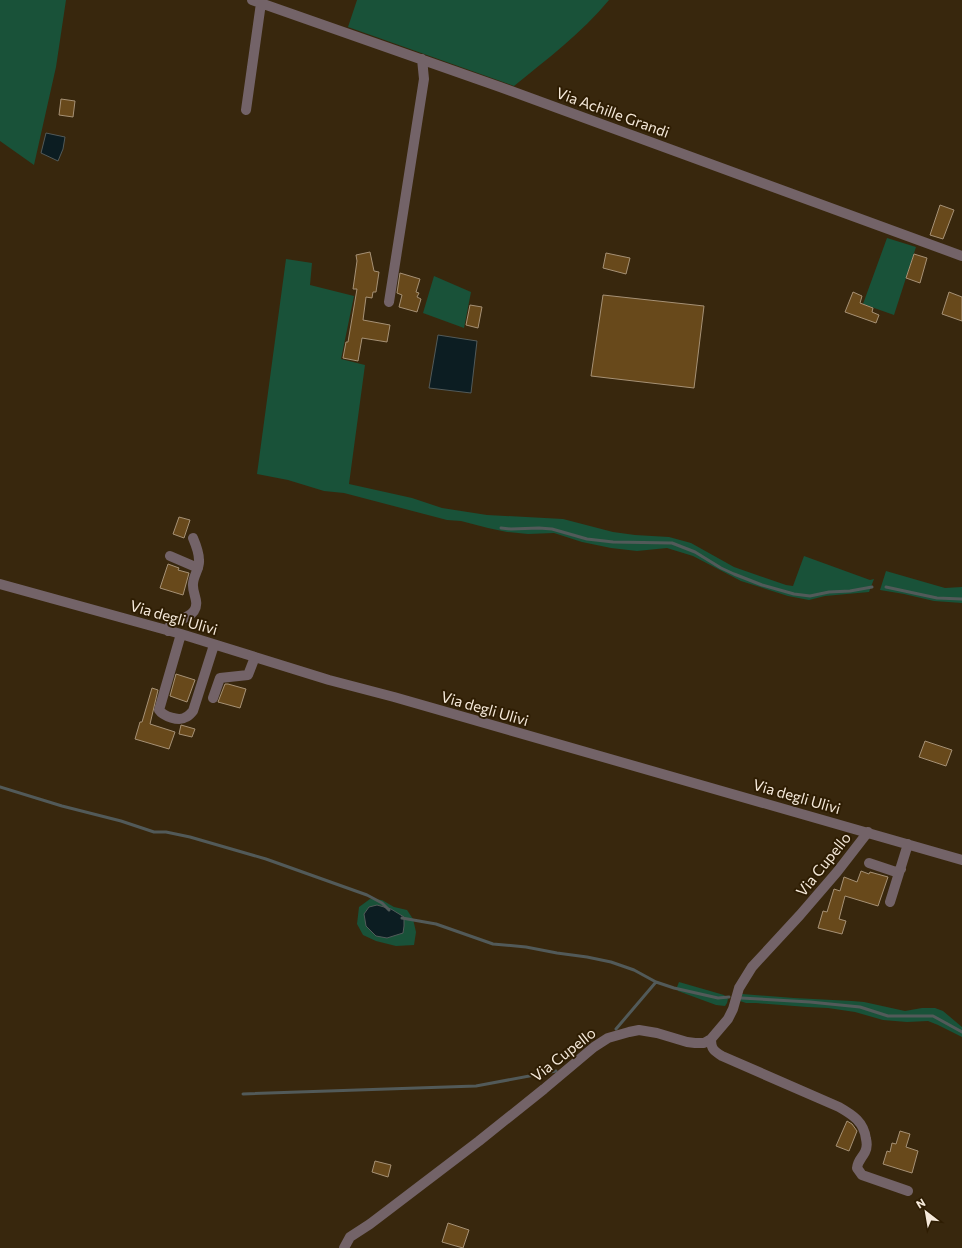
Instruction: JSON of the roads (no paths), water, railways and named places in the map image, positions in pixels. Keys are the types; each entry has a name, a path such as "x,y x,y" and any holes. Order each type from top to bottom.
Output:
{"street":[{"name":"Via Achille Grandi","path":"257,2 513,91 962,256"},
{"path":"246,110 257,2"},
{"path":"390,302 424,79 422,59"},
{"path":"168,631 171,623 189,616 194,611 196,597 193,590 193,582 200,561 194,538"},
{"path":"170,556 198,568"},
{"name":"Via degli Ulivi","path":"0,584 181,634 329,680 394,697 962,860"},
{"path":"181,634 159,710 161,713 180,719 185,718 193,711 214,645"},
{"path":"213,698 220,678 248,675 255,657"},
{"name":"Via Cupello","path":"344,1248 350,1237 370,1224 479,1141 594,1047 608,1038 639,1030 658,1033 695,1043 704,1043 711,1039 728,1019 740,988 752,967 837,872 868,832"},
{"path":"890,902 908,844"},
{"path":"869,863 896,872 901,870"},
{"path":"711,1039 711,1045 714,1051 722,1056 847,1111 862,1124 865,1130 867,1143 866,1151 858,1162 857,1168 862,1175 908,1191"}],"waterway":[{"path":"501,528 552,529 587,539 613,542 672,543 695,552 734,574 762,585 794,594 810,596 829,592 850,591 872,587"},
{"path":"886,587 937,598 962,599"},
{"path":"0,787 62,806 121,821 154,832 166,832 190,837 266,859 367,895 382,903 389,910"},
{"path":"402,918 436,924 493,944 526,947 611,962 634,970 656,982 674,988 718,998 729,997"},
{"path":"616,1029 656,982"},
{"path":"741,998 810,1002 860,1007 888,1016 933,1016 962,1032"},
{"path":"243,1094 476,1086 556,1071"}]}
